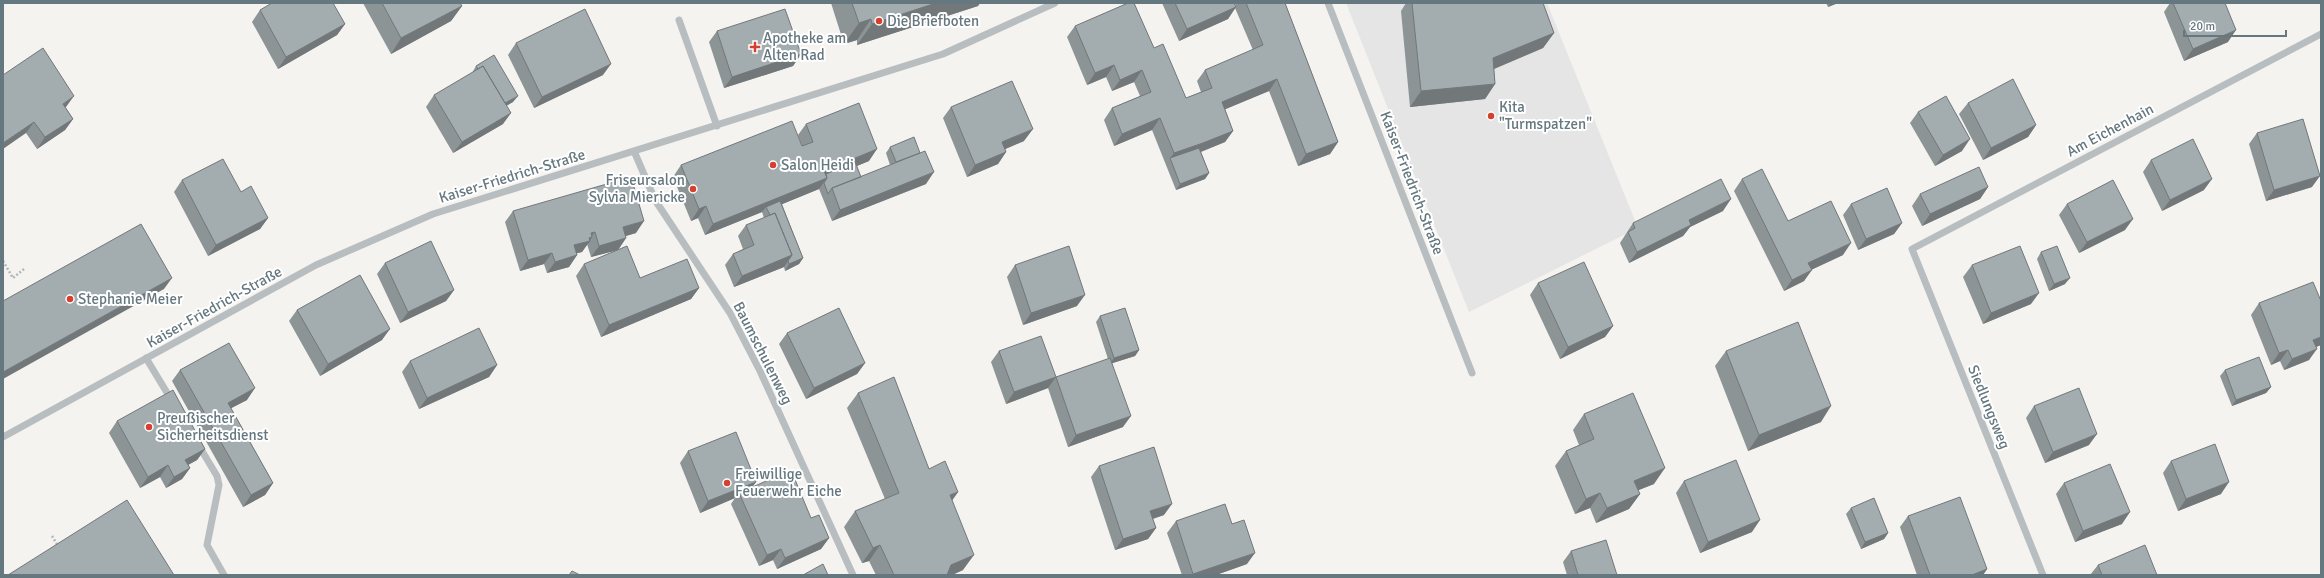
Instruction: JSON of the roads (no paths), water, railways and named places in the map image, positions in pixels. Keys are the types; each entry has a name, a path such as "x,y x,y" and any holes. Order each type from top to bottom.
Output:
{"street":[{"name":"Kaiser-Friedrich-Straße","path":"3,437 316,266 433,214 943,54 1055,3"},
{"name":"Kaiser-Friedrich-Straße","path":"1328,3 1472,373"},
{"path":"679,20 717,126"},
{"name":"Am Eichenhain","path":"1912,249 2321,34"},
{"name":"Baumschulenweg","path":"634,151 655,200 730,313 760,371 853,575"},
{"name":"Siedlungsweg","path":"1912,249 2043,575"},
{"path":"146,358 177,411"},
{"path":"193,437 216,476 219,485 207,545 224,575"}],"place":[{"name":"Die Briefboten","path":"879,21"},
{"name":"Apotheke am Alten Rad","path":"755,47"},
{"name":"Kita \"Turmspatzen\"","path":"1491,116"},
{"name":"Salon Heidi","path":"773,165"},
{"name":"Friseursalon Sylvia Miericke","path":"693,189"},
{"name":"Stephanie Meier","path":"70,299"},
{"name":"Preußischer Sicherheitsdienst","path":"149,427"},
{"name":"Freiwillige Feuerwehr Eiche","path":"727,483"}]}
